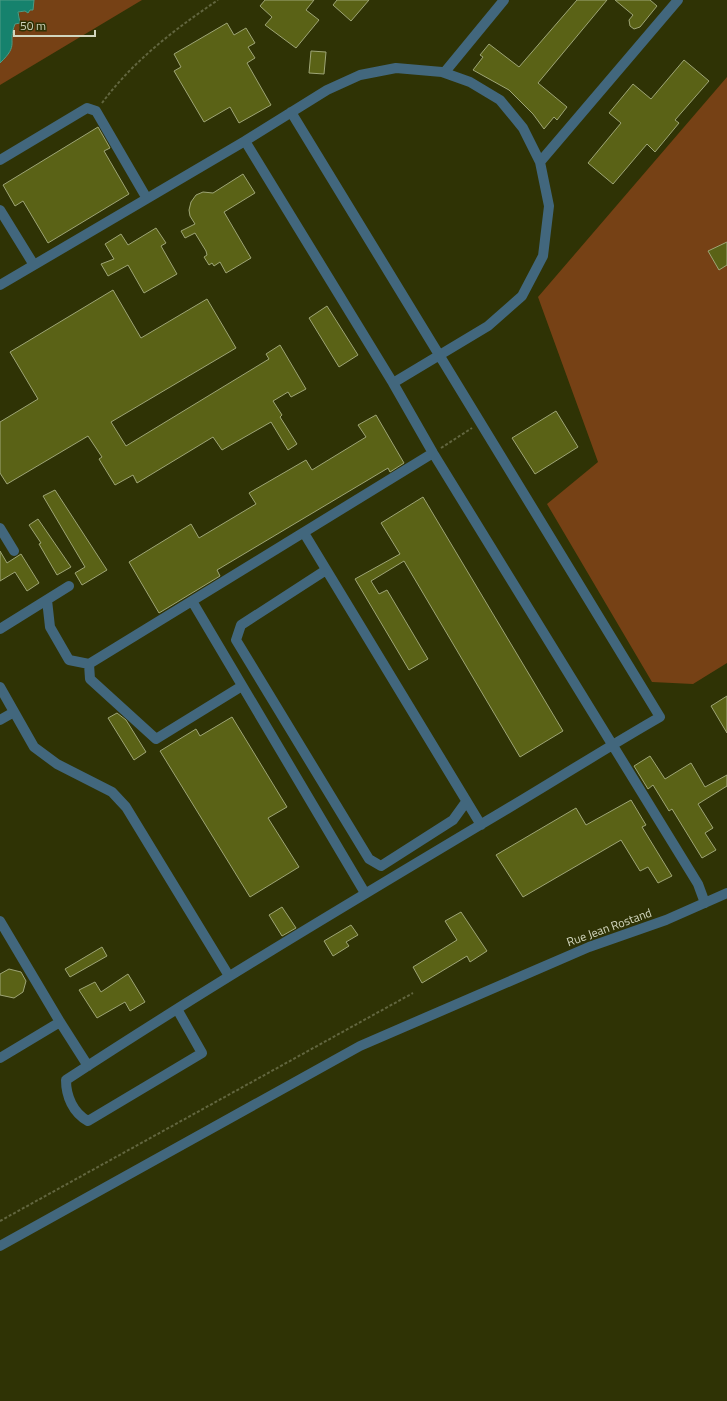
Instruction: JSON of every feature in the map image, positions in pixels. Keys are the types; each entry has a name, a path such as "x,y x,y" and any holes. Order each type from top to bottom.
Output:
{"street":[{"path":"444,73 504,0"},
{"path":"540,162 678,0"},
{"path":"0,285 146,197 245,141 327,90 360,75 396,68 444,73 470,82 500,100 523,128 540,162 549,206 543,256 522,296 488,326 392,383"},
{"path":"0,160 87,108 96,111 146,197"},
{"path":"177,1009 202,1053 88,1121 80,1116 66,1093 66,1080 177,1009 229,976 660,717 291,112"},
{"path":"245,141 433,453 698,884 705,903"},
{"path":"0,210 34,265"},
{"path":"47,600 50,627 69,660 89,664 433,453"},
{"path":"0,528 14,551"},
{"path":"304,533 481,825"},
{"path":"326,570 241,625 236,640 240,647 369,859 381,866 453,820 466,802"},
{"path":"0,629 69,586"},
{"path":"192,601 365,893"},
{"path":"89,664 90,679 156,739 242,686"},
{"path":"0,687 34,747 57,764 112,792 126,807 229,976"},
{"path":"0,720 14,712"},
{"name":"Rue Jean Rostand","path":"0,1246 360,1046 412,1022 589,947 666,920 727,893"},
{"path":"0,921 88,1066"},
{"path":"0,1058 60,1022"}],"path":[{"path":"96,111 116,84 139,61 187,21 218,0"},
{"path":"433,453 480,422"},
{"path":"0,1221 413,993"}],"shaded area":[{"path":"34,0 142,0 0,85 0,60 15,24 20,23 19,12 29,9"},
{"path":"727,77 727,663 693,684 652,682 547,504 598,462 538,297"}],"water":[{"path":"0,0 34,0 33,10 30,10 28,13 25,11 18,12 20,23 15,24 10,52 0,63"}],"building":[{"path":"265,0 314,0 306,10 319,20 296,48 265,25 272,17 260,6"},
{"path":"337,0 369,0 351,21 333,5"},
{"path":"577,0 607,0 538,83 567,107 557,120 554,117 544,129 533,114 509,90 473,70 483,57 480,55 489,44 519,67"},
{"path":"615,0 650,0 657,6 640,27 634,29 630,26 629,20 633,15"},
{"path":"227,23 234,35 246,28 255,43 248,47 255,58 247,63 271,105 239,123 230,107 204,122 174,71 181,67 174,54"},
{"path":"311,51 326,52 324,74 309,73"},
{"path":"684,60 709,81 675,120 679,123 655,152 647,144 613,184 588,163 621,123 609,113 633,84 651,99"},
{"path":"98,127 110,148 104,151 129,194 48,243 23,201 15,206 3,185"},
{"path":"243,174 255,193 224,212 251,258 226,273 220,262 214,266 212,263 209,265 204,257 207,255 206,251 195,233 185,238 181,231 195,224 190,216 189,210 191,202 196,195 203,192 213,193"},
{"path":"156,228 166,243 161,246 177,274 144,293 128,265 108,276 101,264 114,259 105,244 121,234 128,245"},
{"path":"727,242 727,265 719,270 708,251"},
{"path":"113,290 141,338 207,299 236,348 111,422 126,446 269,359 266,354 280,345 306,389 291,397 288,392 273,401 282,415 280,417 297,444 288,450 271,422 222,450 213,437 137,483 133,475 115,485 99,459 102,457 88,436 7,484 0,473 0,422 38,399 10,352"},
{"path":"327,306 358,355 339,367 309,318"},
{"path":"556,411 578,447 535,474 512,438"},
{"path":"376,415 404,463 390,472 388,468 217,570 220,576 159,613 129,562 191,524 199,538 256,504 249,493 306,460 312,470 366,437 358,425"},
{"path":"55,490 107,570 82,585 75,573 85,567 43,496"},
{"path":"423,497 563,731 520,757 404,561 371,581 379,594 387,590 428,659 409,670 355,579 400,554 381,523"},
{"path":"38,519 71,567 57,575 39,544 41,543 29,525"},
{"path":"0,551 7,563 21,554 39,583 27,591 15,572 0,581"},
{"path":"727,696 727,733 711,706"},
{"path":"117,713 126,720 146,752 134,760 108,718"},
{"path":"232,717 287,807 268,818 299,867 250,897 160,751 196,729 200,736"},
{"path":"650,756 665,779 691,763 705,787 727,775 727,786 698,804 713,828 705,833 716,850 702,858 672,809 669,811 653,785 648,789 634,766"},
{"path":"631,800 646,825 642,827 672,876 658,883 648,867 640,871 621,840 523,897 496,855 576,808 586,825"},
{"path":"282,907 296,928 282,936 269,915"},
{"path":"461,912 487,951 470,962 467,956 422,983 413,967 457,940 445,921"},
{"path":"351,925 358,935 346,942 349,946 333,956 324,941"},
{"path":"102,947 107,956 70,977 65,969"},
{"path":"9,969 21,972 26,981 23,992 14,998 0,995 0,974"},
{"path":"128,974 145,1002 130,1011 125,1002 97,1018 79,990 95,982 101,992"}]}
